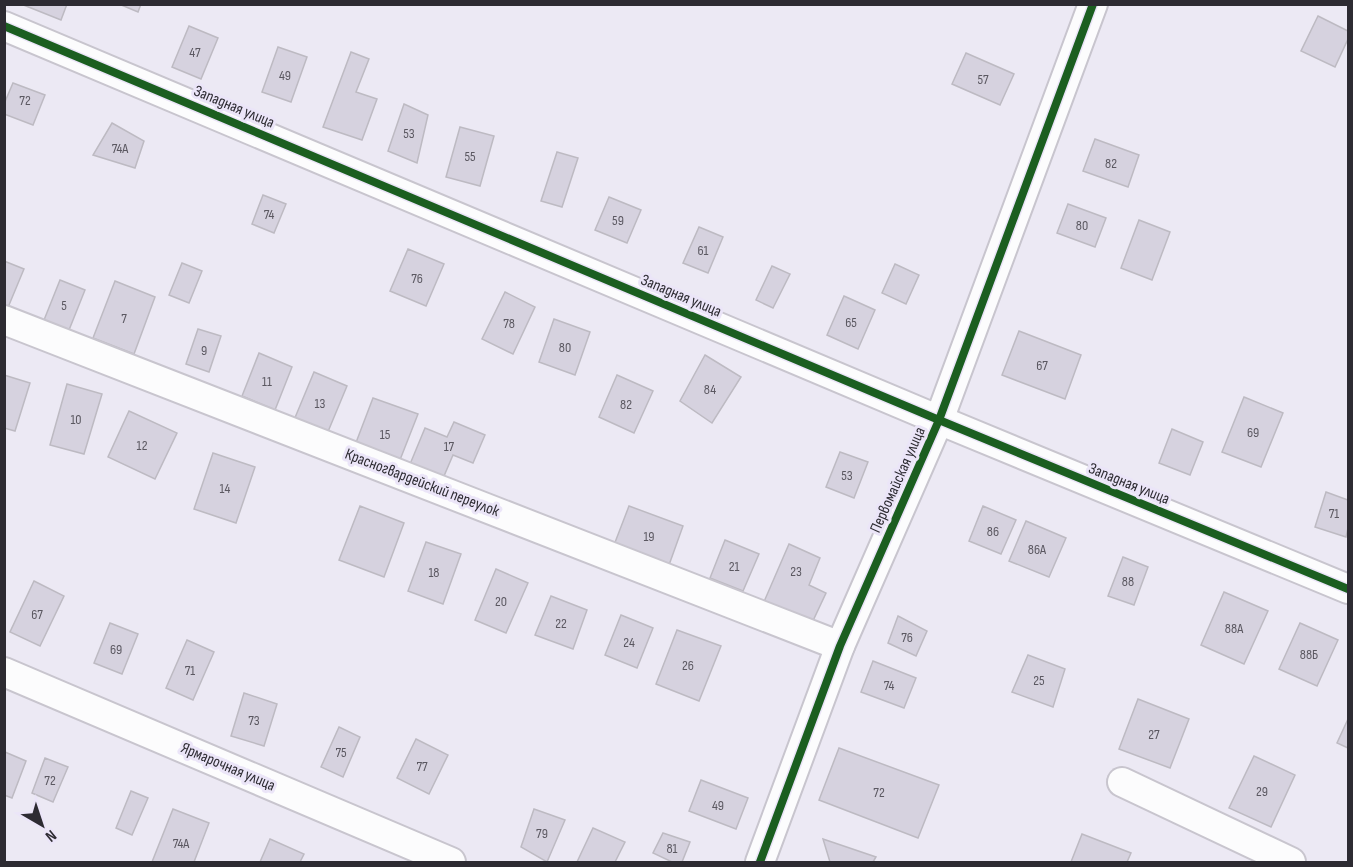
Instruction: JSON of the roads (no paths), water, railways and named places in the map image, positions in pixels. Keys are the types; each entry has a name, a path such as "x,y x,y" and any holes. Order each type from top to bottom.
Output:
{"street":[{"name":"Первомайская улица","path":"760,862 840,646 939,420 1093,4"},
{"name":"Западная улица","path":"4,26 939,420 1348,589"},
{"name":"Красногвардейский переулок","path":"4,320 840,646"},
{"name":"Ярмарочная улица","path":"4,672 451,862"},
{"path":"1122,782 1291,862"}]}
